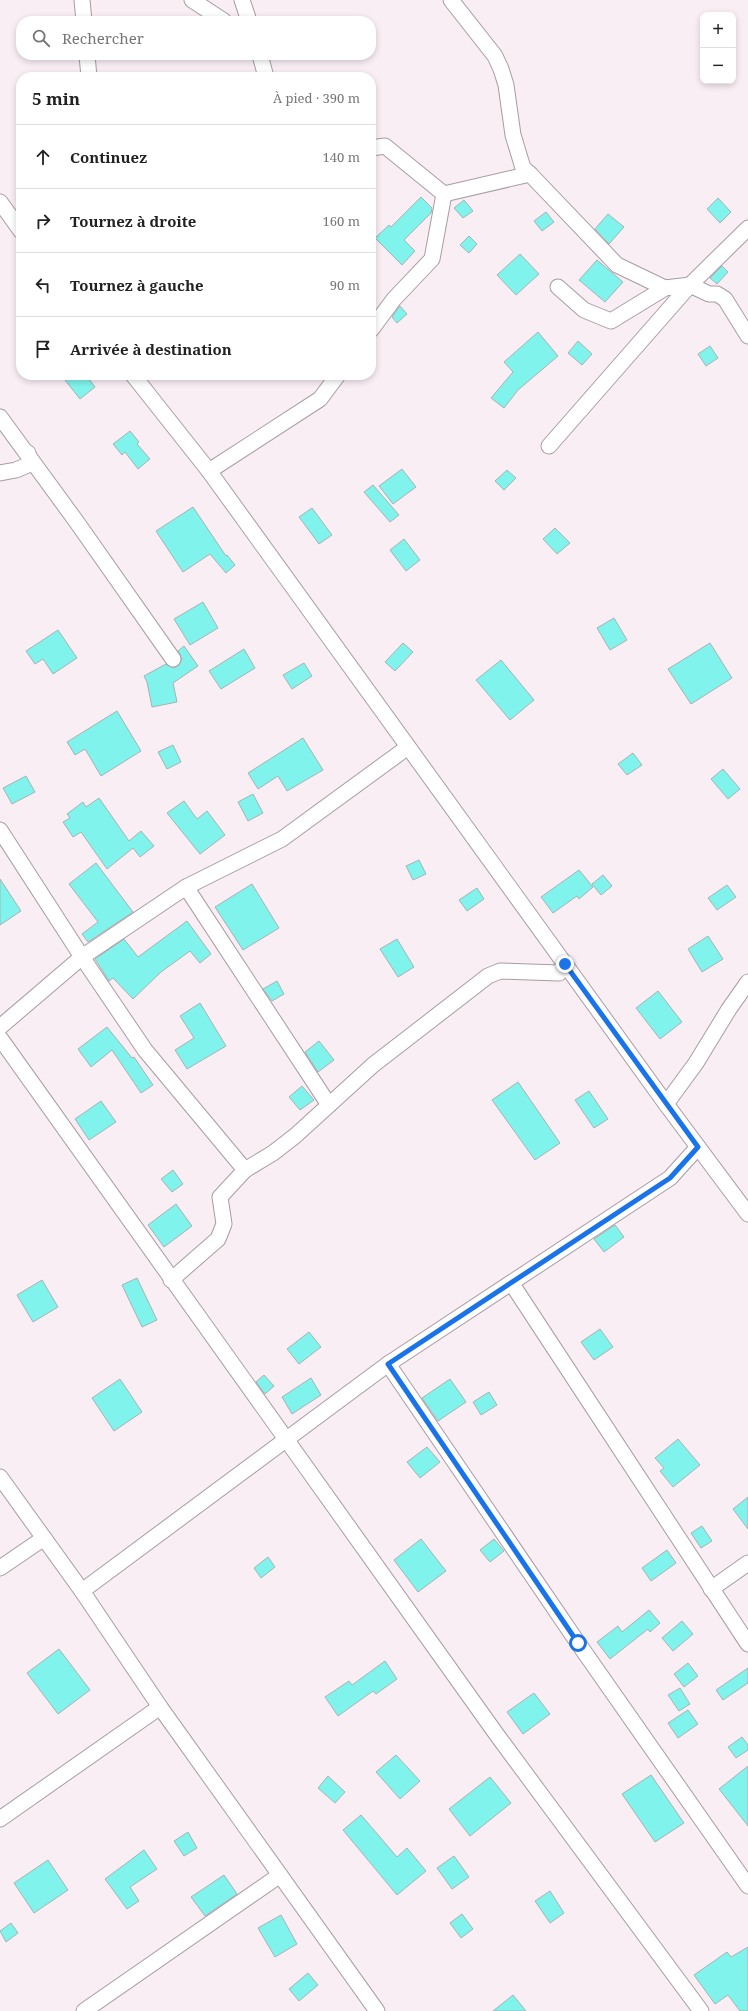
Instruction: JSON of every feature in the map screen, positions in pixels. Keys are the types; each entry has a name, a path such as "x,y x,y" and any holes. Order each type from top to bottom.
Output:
{"street":[{"path":"82,0 84,16"},
{"path":"192,0 216,16"},
{"path":"242,0 247,16"},
{"path":"451,0 495,56 502,69 515,142 522,168 530,174 616,265 665,288"},
{"path":"87,60 89,72"},
{"path":"261,60 265,72"},
{"path":"376,147 385,146 444,194"},
{"path":"444,194 530,174"},
{"path":"376,323 394,299 432,259 444,194"},
{"path":"0,202 16,224"},
{"path":"549,446 690,285 748,228"},
{"path":"558,287 584,310 611,321 665,288 690,285 709,294 717,294 724,299 748,336"},
{"path":"137,380 209,471 666,1104 748,1214"},
{"path":"209,471 320,399 334,380"},
{"path":"0,417 28,453 172,659"},
{"path":"0,473 16,470 30,464 28,453"},
{"path":"0,1027 82,957 186,887 282,839 408,747"},
{"path":"0,830 82,957 145,1050 245,1170"},
{"path":"186,887 329,1106"},
{"path":"171,1280 218,1239 224,1224 220,1197 245,1170 290,1140 373,1065 488,976 500,971 559,973 565,964"},
{"path":"666,1104 696,1064 729,1009 748,982"},
{"path":"0,1038 285,1440 497,1735 701,2011"},
{"path":"82,1591 388,1364 512,1284 545,1260 670,1178 698,1147"},
{"path":"512,1284 711,1590 748,1644"},
{"path":"388,1364 578,1643 748,1886"},
{"path":"0,1477 82,1591 160,1707 377,2011"},
{"path":"0,1568 44,1538"},
{"path":"711,1590 748,1563"},
{"path":"0,1819 160,1707"},
{"path":"84,2011 280,1875"}],"building":[{"path":"421,197 432,208 431,213 404,240 415,251 402,265 376,239 376,237 389,225 391,227"},
{"path":"718,198 731,212 720,223 707,209"},
{"path":"464,200 473,211 463,218 454,208"},
{"path":"546,212 554,222 542,231 534,221"},
{"path":"608,214 624,227 609,244 595,229"},
{"path":"469,236 477,244 469,253 460,245"},
{"path":"520,254 539,274 516,295 497,275"},
{"path":"597,260 623,282 605,302 579,280"},
{"path":"722,266 728,272 717,284 710,278"},
{"path":"400,306 407,314 397,323 392,317"},
{"path":"538,332 558,356 518,390 504,408 491,398 513,372 504,362"},
{"path":"578,341 592,354 582,365 568,353"},
{"path":"710,346 718,358 706,366 698,354"},
{"path":"65,380 90,380 95,387 80,399"},
{"path":"130,431 139,442 137,444 150,459 138,469 125,452 122,455 113,444"},
{"path":"402,469 416,487 393,504 379,486"},
{"path":"507,470 516,478 504,490 495,481"},
{"path":"373,485 399,515 390,522 364,492"},
{"path":"193,507 226,556 227,555 235,565 226,573 210,554 183,572 156,531"},
{"path":"312,508 332,535 319,544 299,517"},
{"path":"555,528 570,543 557,554 543,539"},
{"path":"404,539 420,560 406,571 390,550"},
{"path":"203,602 218,628 190,645 174,619"},
{"path":"614,618 627,640 610,650 597,628"},
{"path":"58,630 77,658 53,674 43,659 35,664 26,651"},
{"path":"403,643 413,652 395,671 385,662"},
{"path":"710,643 732,678 691,704 668,669"},
{"path":"184,646 198,666 173,683 177,702 152,707 147,682 144,676 166,664 173,668 178,666 182,659 178,651"},
{"path":"244,649 255,668 221,689 209,671"},
{"path":"501,660 534,700 510,720 476,680"},
{"path":"304,663 312,676 292,689 283,675"},
{"path":"117,711 141,751 101,776 85,749 75,755 67,742"},
{"path":"303,738 323,770 287,791 278,776 258,789 248,773"},
{"path":"173,745 181,762 167,769 158,752"},
{"path":"633,753 642,765 627,775 618,764"},
{"path":"723,769 740,789 728,799 711,779"},
{"path":"26,776 35,792 12,804 3,788"},
{"path":"253,794 263,813 248,821 238,802"},
{"path":"99,798 129,841 141,831 154,846 140,857 133,848 107,869 81,832 73,837 63,822 70,818 67,814 83,802 86,807"},
{"path":"184,801 197,819 207,811 225,835 200,854 167,813"},
{"path":"419,860 426,874 413,880 406,866"},
{"path":"96,863 133,912 88,942 82,934 98,922 69,884"},
{"path":"579,870 593,887 579,899 577,896 553,913 541,897"},
{"path":"603,875 612,886 601,895 592,884"},
{"path":"0,879 21,911 0,925"},
{"path":"252,884 279,928 243,950 215,907"},
{"path":"727,885 736,897 717,910 708,898"},
{"path":"477,888 484,899 467,911 459,900"},
{"path":"187,921 211,954 200,963 190,951 161,972 133,999 113,978 109,981 95,959 124,939 138,957"},
{"path":"708,936 723,959 702,972 688,949"},
{"path":"397,939 414,967 398,977 380,949"},
{"path":"277,981 284,994 272,1001 263,989"},
{"path":"658,991 682,1022 660,1039 636,1008"},
{"path":"200,1003 226,1046 187,1069 175,1050 194,1038 180,1016"},
{"path":"107,1027 132,1058 134,1057 153,1085 141,1093 112,1050 91,1067 78,1049"},
{"path":"319,1041 334,1060 318,1072 305,1052"},
{"path":"518,1082 560,1143 535,1160 492,1100"},
{"path":"302,1086 314,1100 300,1110 289,1097"},
{"path":"589,1091 608,1119 594,1128 575,1100"},
{"path":"101,1101 116,1122 89,1140 75,1119"},
{"path":"173,1170 183,1184 172,1192 161,1179"},
{"path":"176,1204 192,1226 164,1247 148,1225"},
{"path":"615,1225 624,1237 604,1252 594,1239"},
{"path":"137,1278 157,1320 142,1327 122,1285"},
{"path":"42,1280 58,1307 33,1322 17,1295"},
{"path":"600,1329 613,1347 594,1360 581,1342"},
{"path":"309,1332 321,1347 299,1364 287,1349"},
{"path":"264,1375 274,1386 265,1394 256,1382"},
{"path":"311,1378 321,1395 292,1414 282,1397"},
{"path":"120,1379 142,1412 114,1431 92,1398"},
{"path":"450,1379 466,1402 438,1421 422,1398"},
{"path":"489,1392 497,1405 481,1415 473,1402"},
{"path":"678,1439 700,1465 673,1487 660,1471 664,1468 655,1458"},
{"path":"427,1447 440,1462 420,1478 407,1462"},
{"path":"748,1497 748,1529 733,1509"},
{"path":"702,1526 712,1541 701,1548 691,1533"},
{"path":"421,1539 446,1571 418,1592 394,1560"},
{"path":"494,1539 504,1551 490,1562 480,1550"},
{"path":"667,1550 676,1563 651,1581 642,1568"},
{"path":"268,1557 275,1567 261,1578 254,1568"},
{"path":"649,1610 660,1623 650,1632 648,1629 610,1659 597,1642 618,1626 622,1632"},
{"path":"682,1621 693,1634 673,1651 662,1638"},
{"path":"59,1649 90,1690 58,1714 27,1673"},
{"path":"385,1661 397,1679 376,1694 373,1691 338,1716 325,1697 349,1681 352,1685"},
{"path":"688,1663 698,1676 684,1687 674,1674"},
{"path":"748,1668 748,1683 723,1700 716,1690"},
{"path":"680,1688 690,1704 679,1711 668,1695"},
{"path":"534,1693 550,1714 523,1734 507,1712"},
{"path":"688,1710 698,1724 678,1738 668,1723"},
{"path":"742,1737 748,1745 748,1750 736,1758 728,1747"},
{"path":"396,1755 420,1781 400,1799 376,1772"},
{"path":"748,1766 748,1826 719,1789"},
{"path":"651,1775 684,1823 655,1842 622,1794"},
{"path":"328,1776 345,1792 335,1803 318,1788"},
{"path":"490,1777 511,1803 470,1836 449,1809"},
{"path":"361,1815 397,1857 407,1848 426,1871 397,1895 343,1830"},
{"path":"188,1832 197,1848 184,1856 174,1841"},
{"path":"144,1850 157,1869 130,1887 139,1901 127,1909 105,1879"},
{"path":"454,1856 469,1877 452,1889 437,1868"},
{"path":"48,1860 68,1890 34,1913 14,1883"},
{"path":"224,1875 237,1894 205,1916 191,1897"},
{"path":"550,1891 564,1913 550,1923 535,1901"},
{"path":"462,1914 473,1929 461,1938 450,1923"},
{"path":"281,1915 297,1944 275,1957 258,1928"},
{"path":"11,1923 18,1933 6,1942 0,1931"},
{"path":"748,1947 748,2011 740,2011 728,1995 715,2004 694,1975 727,1952 731,1957"},
{"path":"308,1973 318,1985 299,2001 289,1989"},
{"path":"513,1995 526,2011 493,2011"}],"route":[{"path":"565,964 698,1147 670,1178 596,1225 512,1284 388,1364 578,1643"}]}
